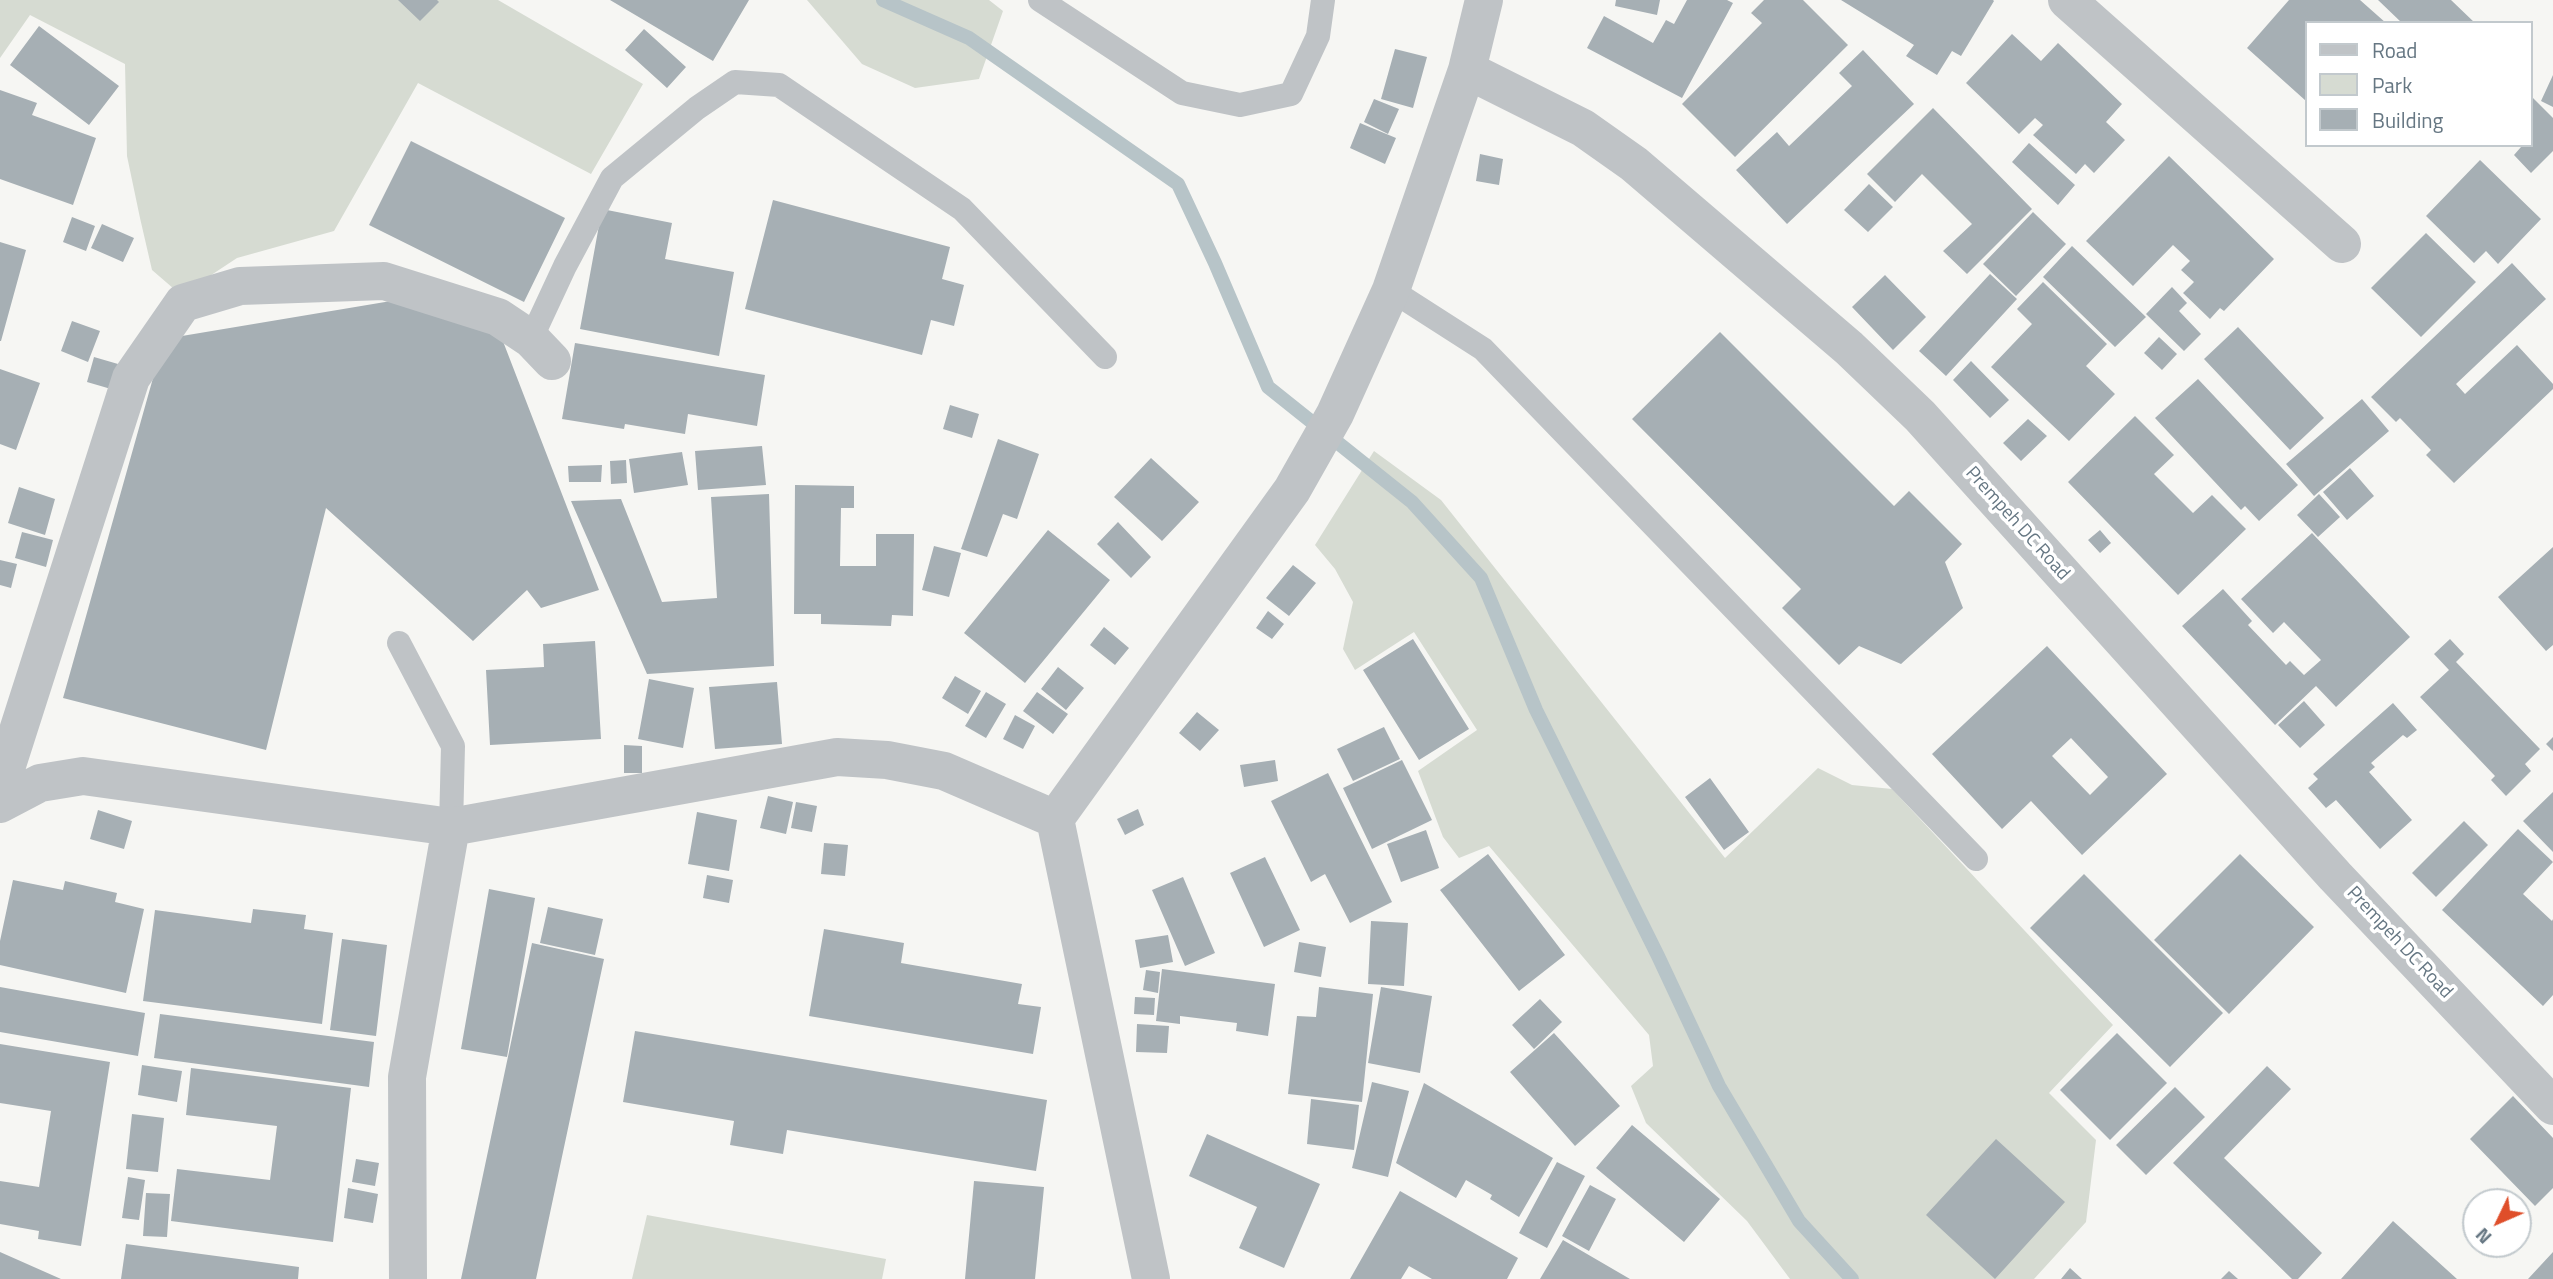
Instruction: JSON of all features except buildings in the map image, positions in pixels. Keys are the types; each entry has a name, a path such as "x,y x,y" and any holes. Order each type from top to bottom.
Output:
{"street":[{"path":"1151,1279 1055,819 1293,490 1335,414 1391,290 1466,70 1484,0"},
{"path":"2067,0 2342,244"},
{"name":"Prempeh DC Road","path":"1466,70 1583,128 1634,163 1849,348 1920,416 2335,876 2553,1106"},
{"path":"0,787 131,378 183,303 240,286 384,281 498,317 542,350"},
{"path":"0,804 40,783 83,776 452,827 836,757 887,760 944,771 1055,819"},
{"path":"408,1279 407,1077 452,827"}],"lane":[{"path":"1040,0 1182,93 1240,105 1291,94 1318,36 1323,0"},
{"path":"542,350 565,266 612,178 697,108 735,82 779,85 962,209 1105,357"},
{"path":"1391,290 1483,349 1976,859"},
{"path":"399,643 453,746 452,827"}],"green space":[{"path":"0,0 498,0 643,84 591,174 418,83 334,231 237,258 181,295 152,270 127,156 125,64 30,15 0,58"},
{"path":"807,0 989,0 1003,11 979,79 915,88 862,64"},
{"path":"1374,451 1441,500 1725,858 1818,768 1852,785 1892,789 2113,1025 2049,1093 2096,1140 2086,1222 2034,1279 1790,1279 1747,1221 1646,1123 1631,1086 1653,1066 1649,1035 1489,846 1459,858 1443,837 1418,771 1477,730 1414,632 1355,670 1343,649 1353,602 1335,569 1315,545"},
{"path":"647,1215 886,1259 882,1279 632,1279"}],"waterway":[{"path":"883,0 969,38 1178,184 1268,387 1412,502 1481,578 1536,710 1719,1086 1799,1221 1852,1279"}]}
